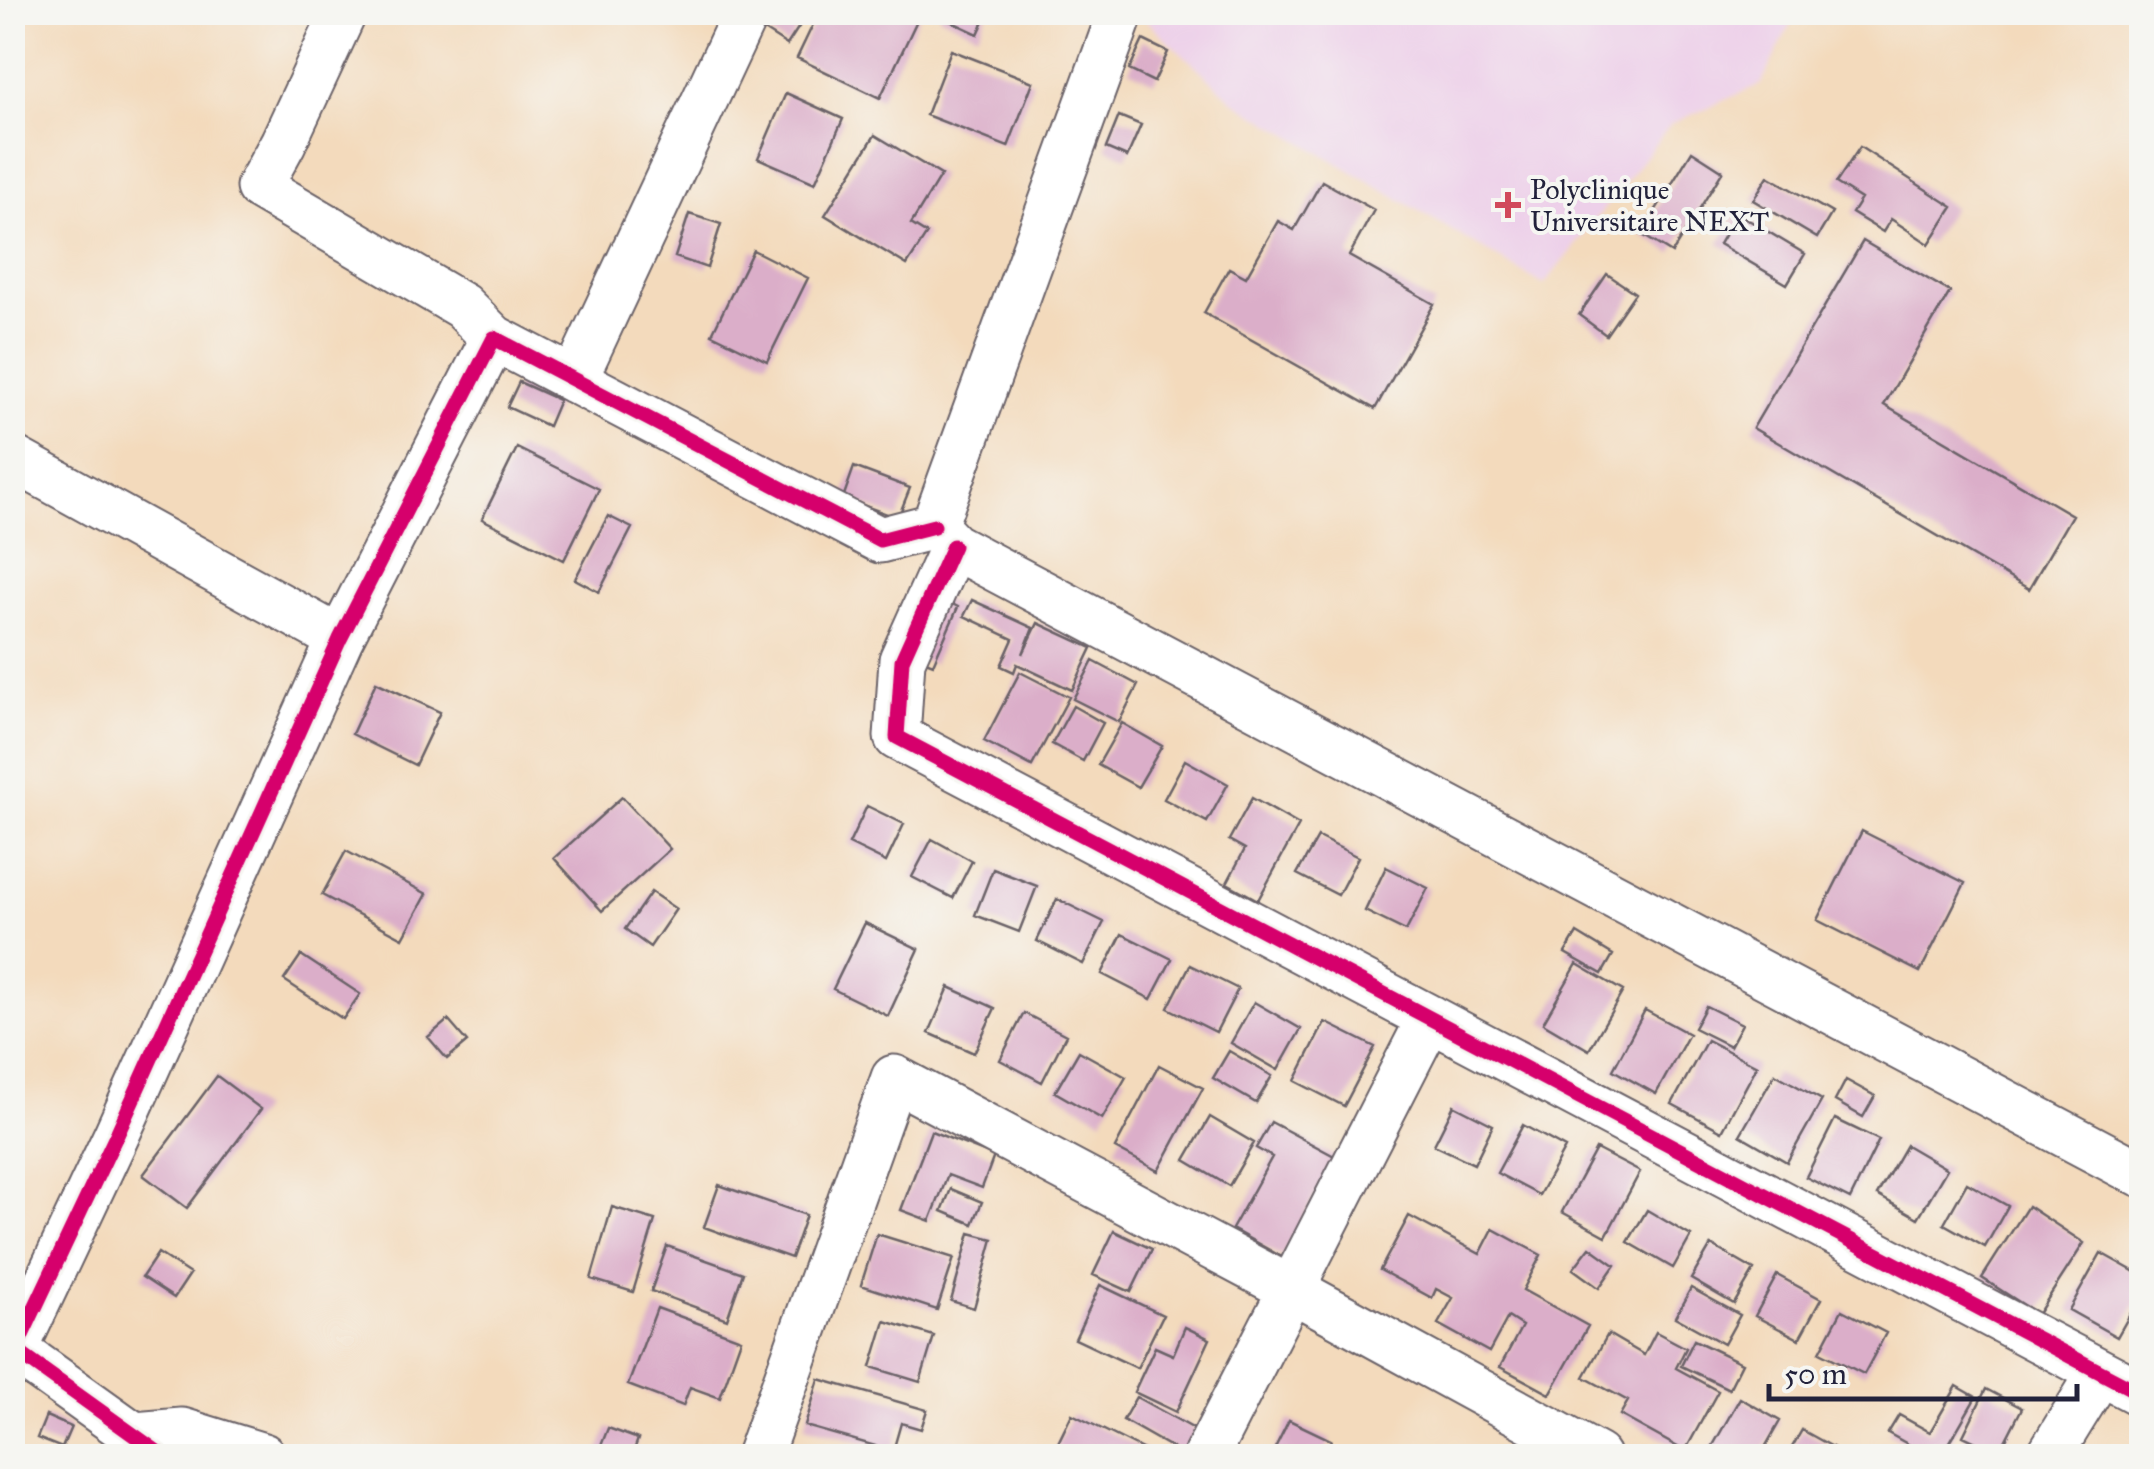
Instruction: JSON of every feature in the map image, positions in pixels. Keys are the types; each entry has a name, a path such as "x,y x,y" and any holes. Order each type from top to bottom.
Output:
{"street":[{"path":"344,12 259,187 462,306 494,338 574,380 880,540 943,536 2142,1175"},
{"path":"574,380 746,12"},
{"path":"1121,12 902,660 897,736 2142,1394"},
{"path":"264,1456 182,1430 149,1446 16,1350 340,639 494,338"},
{"path":"12,458 340,639"},
{"path":"1206,1456 1430,1018"},
{"path":"759,1456 894,1078 1597,1456"},
{"path":"2050,1456 2100,1373"}],"shaded area":[{"name":"Polyclinique Universitaire NEXT","path":"1138,13 1796,13 1761,84 1671,124 1544,285 1235,102"}],"building":[{"path":"778,12 787,12 802,22 787,45 765,31"},
{"path":"819,12 911,12 919,16 880,98 797,58"},
{"path":"941,12 988,12 978,34 939,16"},
{"path":"1143,40 1168,52 1154,82 1129,70"},
{"path":"951,50 1033,82 1008,147 926,115"},
{"path":"786,93 843,119 815,183 758,158"},
{"path":"1119,116 1141,125 1127,157 1106,148"},
{"path":"875,135 941,175 911,224 927,234 907,265 825,215"},
{"path":"1860,147 1953,207 1929,244 1891,219 1883,232 1852,213 1861,199 1836,183"},
{"path":"1692,151 1723,171 1672,253 1641,234"},
{"path":"1768,176 1832,213 1817,238 1753,200"},
{"path":"1322,181 1374,210 1349,256 1434,304 1375,409 1204,313 1229,268 1246,277 1278,221 1294,230"},
{"path":"1737,213 1805,254 1787,284 1719,244"},
{"path":"689,214 721,224 707,268 675,257"},
{"path":"1863,241 1950,292 1884,405 2072,515 2029,589 1753,428"},
{"path":"753,250 808,278 767,361 712,334"},
{"path":"1607,274 1635,293 1606,335 1579,315"},
{"path":"519,382 559,400 548,426 507,407"},
{"path":"517,448 599,489 564,560 482,519"},
{"path":"854,467 910,488 898,518 843,498"},
{"path":"608,516 632,528 599,592 575,579"},
{"path":"939,597 958,607 933,664 913,656"},
{"path":"972,600 1033,628 1023,654 1038,623 1092,648 1072,690 1017,664 1014,672 1001,666 1013,639 964,616"},
{"path":"1093,661 1138,685 1119,722 1073,699"},
{"path":"1020,672 1069,697 1032,766 984,741"},
{"path":"376,682 440,712 415,765 352,734"},
{"path":"1073,706 1103,723 1083,761 1052,744"},
{"path":"1122,723 1162,746 1138,787 1098,765"},
{"path":"1185,760 1228,784 1207,822 1164,799"},
{"path":"622,797 670,849 602,911 554,858"},
{"path":"1252,798 1299,825 1258,900 1227,883 1245,849 1229,840"},
{"path":"867,806 904,824 886,862 849,844"},
{"path":"1862,831 1965,883 1920,972 1817,920"},
{"path":"1318,837 1358,857 1338,895 1297,874"},
{"path":"932,839 972,861 953,898 912,877"},
{"path":"346,851 427,894 403,938 322,895"},
{"path":"1386,867 1428,888 1406,931 1365,911"},
{"path":"993,869 1037,886 1019,932 975,915"},
{"path":"651,892 676,909 650,947 625,929"},
{"path":"1057,899 1104,922 1083,964 1037,941"},
{"path":"865,923 919,949 888,1016 833,989"},
{"path":"1577,933 1613,955 1602,974 1565,953"},
{"path":"1122,934 1172,959 1151,999 1102,974"},
{"path":"301,955 360,994 343,1019 284,980"},
{"path":"1577,964 1623,991 1589,1050 1543,1023"},
{"path":"1190,965 1238,989 1216,1032 1168,1008"},
{"path":"949,987 995,1008 974,1053 929,1033"},
{"path":"1254,1002 1301,1029 1278,1070 1231,1043"},
{"path":"1706,1006 1742,1024 1730,1046 1694,1028"},
{"path":"1645,1010 1689,1034 1656,1094 1613,1070"},
{"path":"1024,1013 1066,1035 1042,1082 1000,1060"},
{"path":"448,1020 467,1042 447,1059 428,1037"},
{"path":"1325,1022 1375,1047 1344,1106 1295,1081"},
{"path":"1707,1040 1757,1066 1722,1131 1672,1104"},
{"path":"1079,1051 1126,1077 1102,1119 1055,1092"},
{"path":"1229,1051 1272,1076 1256,1103 1213,1078"},
{"path":"1159,1065 1203,1088 1158,1171 1115,1148"},
{"path":"1775,1074 1822,1100 1787,1162 1740,1135"},
{"path":"217,1076 261,1109 187,1208 143,1175"},
{"path":"1846,1080 1875,1096 1863,1117 1835,1101"},
{"path":"1454,1105 1493,1125 1474,1164 1434,1145"},
{"path":"1210,1117 1254,1143 1229,1186 1185,1160"},
{"path":"1835,1119 1879,1140 1850,1199 1806,1177"},
{"path":"1271,1122 1336,1157 1282,1257 1232,1229 1272,1157 1256,1148"},
{"path":"1523,1125 1565,1148 1539,1195 1497,1173"},
{"path":"931,1131 994,1156 982,1188 948,1175 930,1221 901,1210"},
{"path":"1906,1145 1947,1169 1918,1218 1877,1195"},
{"path":"1596,1149 1640,1172 1606,1236 1562,1212"},
{"path":"1967,1183 2008,1206 1985,1247 1944,1224"},
{"path":"719,1185 806,1215 791,1258 704,1227"},
{"path":"951,1189 982,1202 973,1224 942,1211"},
{"path":"2028,1206 2084,1243 2038,1314 1982,1278"},
{"path":"612,1207 655,1220 633,1292 591,1279"},
{"path":"1647,1210 1691,1236 1673,1268 1628,1242"},
{"path":"1409,1216 1480,1254 1493,1229 1541,1255 1523,1290 1588,1326 1550,1394 1500,1367 1522,1326 1508,1317 1489,1352 1438,1324 1453,1298 1436,1289 1432,1298 1380,1270"},
{"path":"1114,1231 1152,1249 1131,1292 1093,1275"},
{"path":"970,1233 993,1239 974,1308 951,1301"},
{"path":"877,1234 954,1258 937,1310 861,1285"},
{"path":"1711,1245 1754,1270 1734,1304 1691,1279"},
{"path":"667,1246 743,1273 727,1319 651,1291"},
{"path":"1590,1247 1615,1265 1599,1288 1573,1269"},
{"path":"158,1253 190,1274 174,1298 142,1277"},
{"path":"2101,1253 2142,1276 2142,1293 2117,1337 2069,1310"},
{"path":"1777,1275 1821,1299 1799,1339 1755,1316"},
{"path":"1100,1285 1163,1315 1137,1368 1075,1339"},
{"path":"1691,1288 1740,1315 1724,1344 1675,1317"},
{"path":"657,1308 741,1339 720,1398 690,1387 683,1406 628,1385"},
{"path":"1842,1310 1886,1333 1864,1374 1820,1352"},
{"path":"885,1321 934,1336 920,1382 871,1367"},
{"path":"1185,1327 1210,1339 1176,1412 1134,1392 1155,1347 1173,1355"},
{"path":"1656,1332 1686,1348 1676,1368 1718,1391 1685,1451 1620,1415 1628,1401 1584,1377 1608,1334 1644,1355"},
{"path":"1694,1340 1742,1363 1729,1389 1681,1366"},
{"path":"819,1379 927,1410 921,1429 901,1423 893,1451 805,1426"},
{"path":"1957,1386 1976,1397 1947,1447 1957,1456 1929,1456 1888,1433 1899,1415 1930,1432"},
{"path":"1986,1389 2022,1408 1999,1453 1963,1436"},
{"path":"1136,1397 1196,1430 1183,1454 1123,1420"},
{"path":"1740,1398 1780,1421 1760,1456 1707,1456"},
{"path":"1072,1414 1148,1452 1146,1456 1075,1456 1056,1447"},
{"path":"46,1416 71,1427 62,1448 37,1438"},
{"path":"1289,1420 1331,1440 1323,1456 1271,1456"},
{"path":"608,1428 638,1439 632,1456 597,1456"},
{"path":"1802,1430 1849,1456 1787,1456"}],"cycle path":[{"path":"163,1456 15,1350 340,639 494,338 880,540 934,526"},
{"path":"953,546 902,660 897,737 2142,1394"}],"place":[{"name":"Polyclinique Universitaire NEXT","path":"1508,205"}]}
